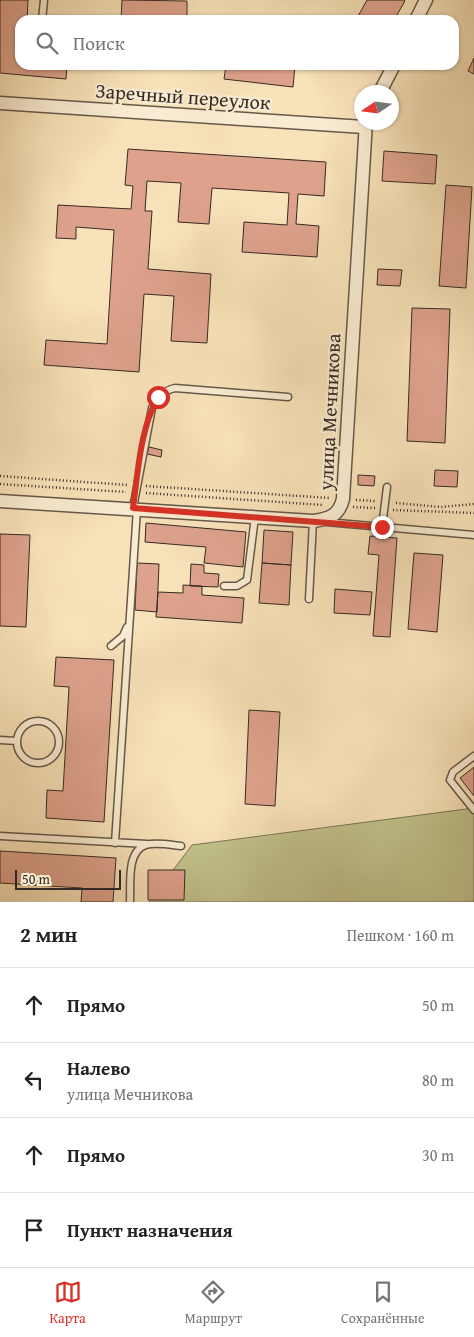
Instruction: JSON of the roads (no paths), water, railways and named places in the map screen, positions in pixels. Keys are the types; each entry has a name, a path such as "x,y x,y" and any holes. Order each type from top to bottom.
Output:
{"street":[{"path":"418,15 426,0"},
{"path":"384,85 391,70"},
{"name":"Заречный переулок","path":"0,103 354,124"},
{"name":"улица Мечникова","path":"0,501 135,508 313,521 326,520 335,515 342,502 365,130"}],"lane":[{"path":"42,15 44,0"},
{"path":"115,842 130,621 135,489 152,408 158,397 166,390 175,388 288,398"},
{"path":"382,527 387,486"},
{"path":"224,586 238,586 248,580 255,517"},
{"path":"309,599 313,521 474,535"},
{"path":"111,646 123,636 130,621"},
{"path":"41,721 55,730 58,746 48,760 33,762 21,755 17,741 19,732 24,726 32,722 41,721"},
{"path":"0,740 17,741"},
{"path":"474,756 454,772 450,780 474,810"},
{"path":"0,836 181,846"},
{"path":"130,902 133,859 137,850 147,844"}]}
